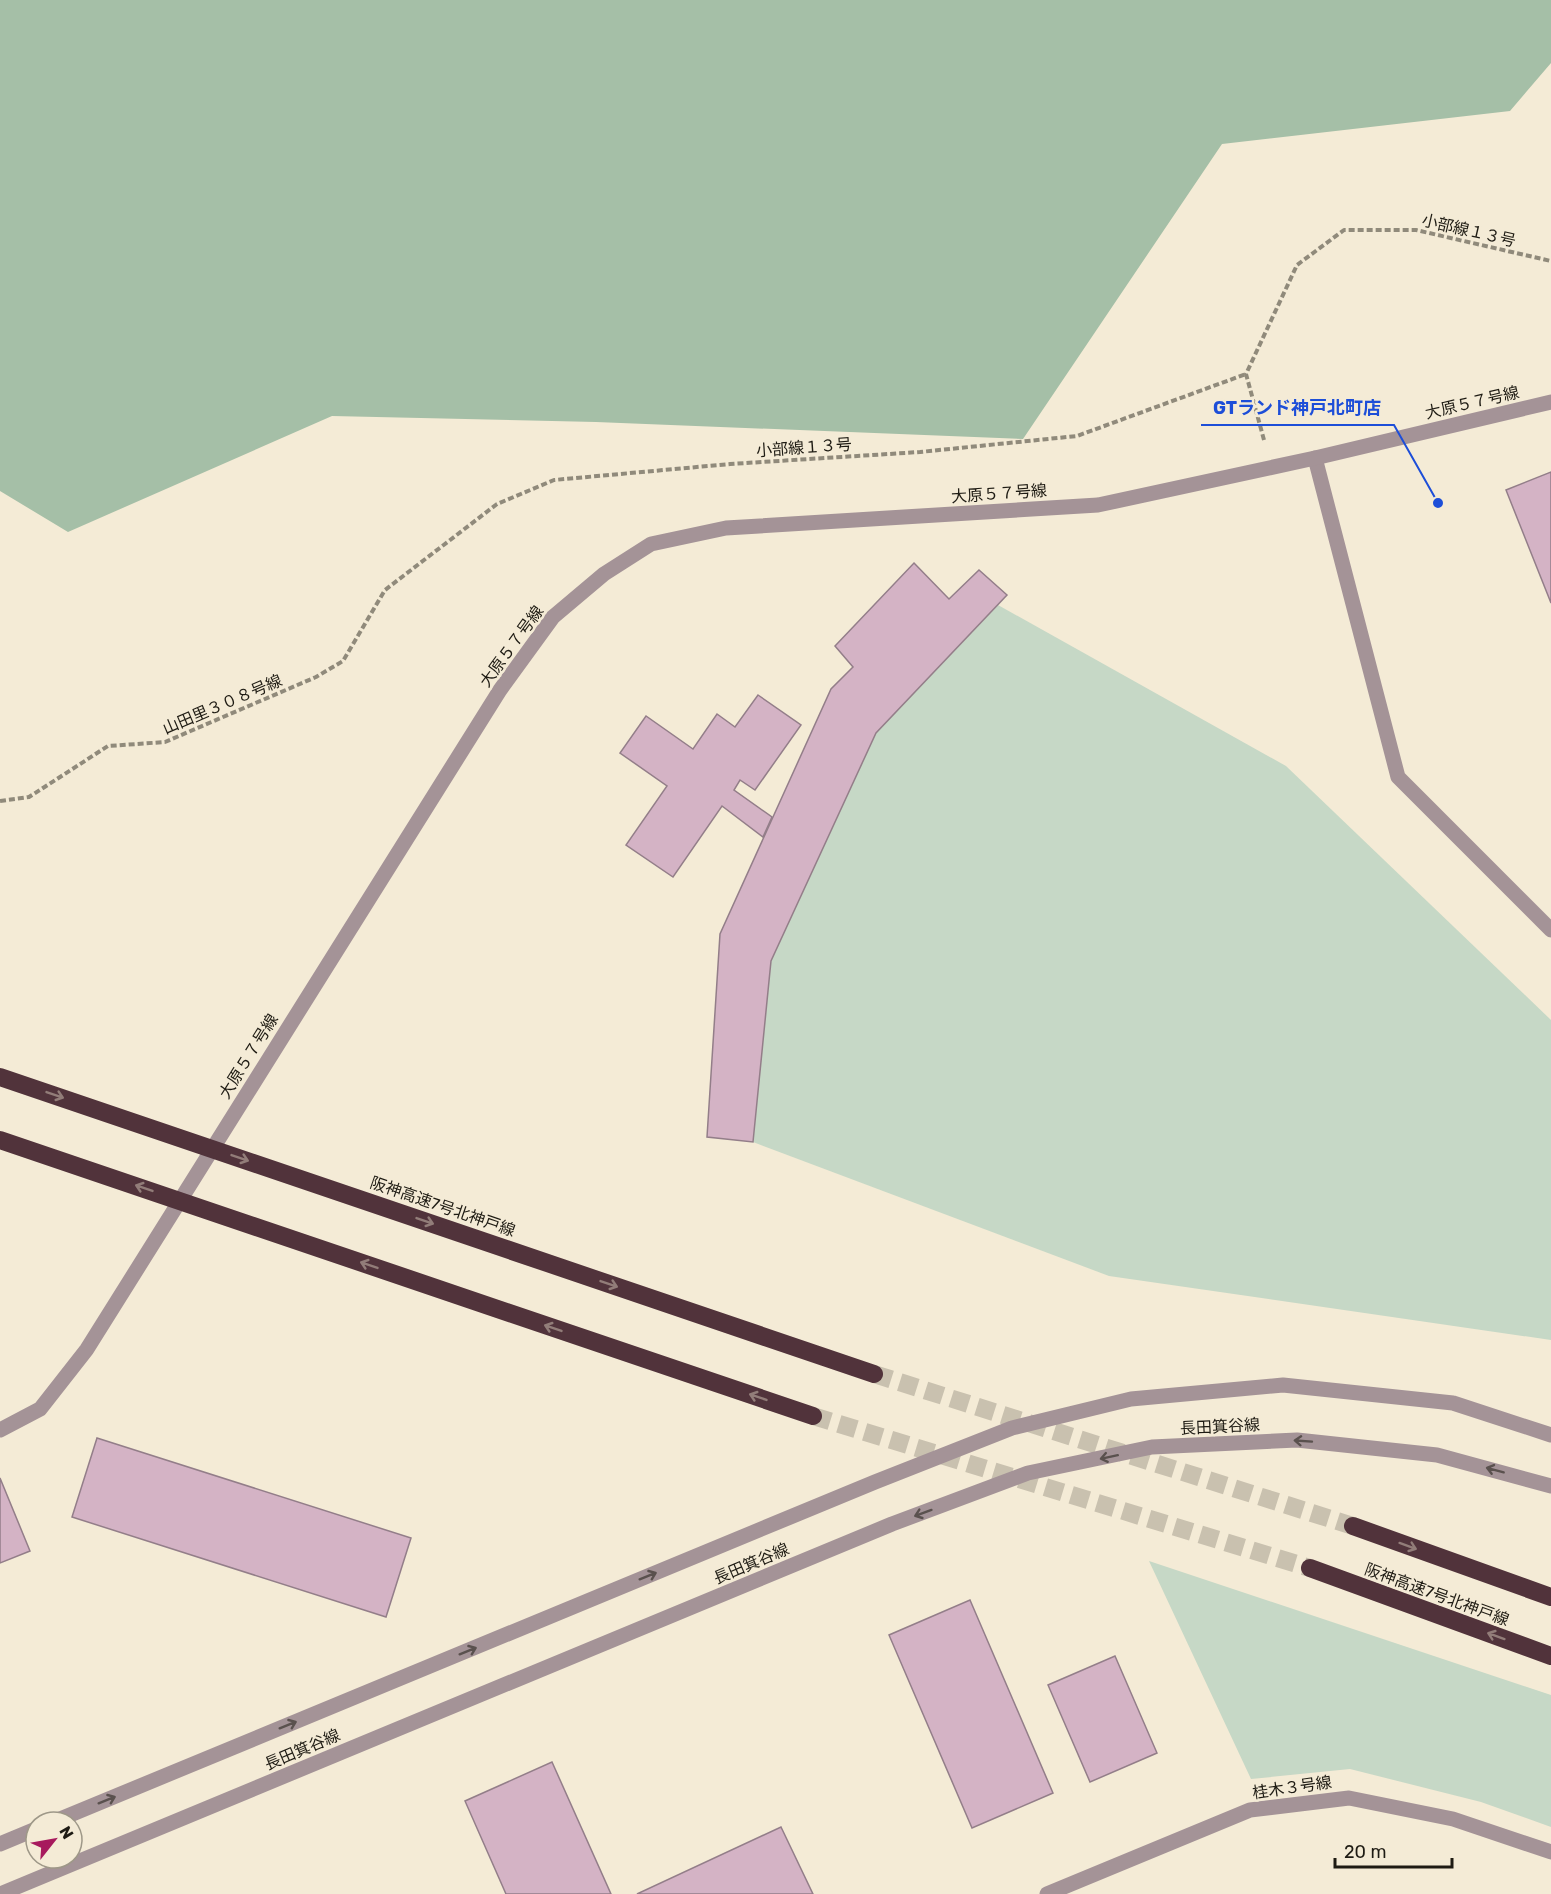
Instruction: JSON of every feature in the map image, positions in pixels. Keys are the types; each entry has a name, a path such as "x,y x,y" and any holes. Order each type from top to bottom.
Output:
{"highway":[{"name":"阪神高速7号北神戸線","path":"0,1077 874,1374"},
{"path":"0,1140 813,1416"},
{"path":"1353,1526 1551,1597"},
{"name":"阪神高速7号北神戸線","path":"1310,1568 1551,1656"}],"street":[{"name":"大原５７号線","path":"0,1430 40,1409 87,1348 500,690 553,617 604,574 651,544 726,528 1098,505 1315,458 1551,402"},
{"path":"1315,458 1398,777 1551,930"},
{"name":"長田箕谷線","path":"82,1810 1012,1428 1131,1399 1283,1385 1453,1403 1551,1435"},
{"name":"長田箕谷線","path":"0,1894 892,1524 1029,1473 1152,1448 1297,1440 1437,1455 1551,1486"},
{"name":"桂木３号線","path":"1047,1894 1250,1810 1349,1798 1453,1819 1551,1852"},
{"path":"0,1844 24,1834"}],"path":[{"name":"小部線１３号","path":"385,590 497,504 554,480 730,464 920,452 1077,436 1246,374 1297,265 1344,230 1416,230 1551,261"},
{"path":"1246,374 1271,467"},
{"name":"山田里３０８号線","path":"0,801 29,797 108,746 165,742 316,676 343,661 385,590"}],"green space":[{"path":"0,0 1551,0 1551,63 1510,111 1222,144 1023,439 596,422 332,416 68,532 0,491"},
{"path":"998,605 1286,766 1551,1020 1551,1340 1109,1276 753,1142 771,961 876,733"},
{"path":"1149,1561 1551,1695 1551,1827 1481,1802 1350,1769 1251,1779"}],"building":[{"path":"1551,472 1551,603 1506,490"},
{"path":"914,563 949,599 979,570 1007,595 876,733 771,961 753,1142 707,1137 720,934 831,689 853,667 835,646"},
{"path":"758,695 801,725 755,790 740,780 734,790 772,817 763,837 722,806 673,877 626,845 667,786 620,753 646,716 693,749 717,714 735,727"},
{"path":"97,1438 411,1538 386,1617 72,1517"},
{"path":"0,1478 30,1551 0,1563"},
{"path":"970,1600 1053,1793 972,1828 889,1635"},
{"path":"1115,1656 1157,1753 1090,1782 1048,1685"},
{"path":"552,1762 611,1894 506,1894 465,1801"},
{"path":"781,1827 813,1894 637,1894"}],"tunnel":[{"path":"874,1374 1353,1526"},
{"path":"813,1416 1310,1568"}],"place":[{"name":"GTランド神戸北町店","path":"1438,503"}]}
